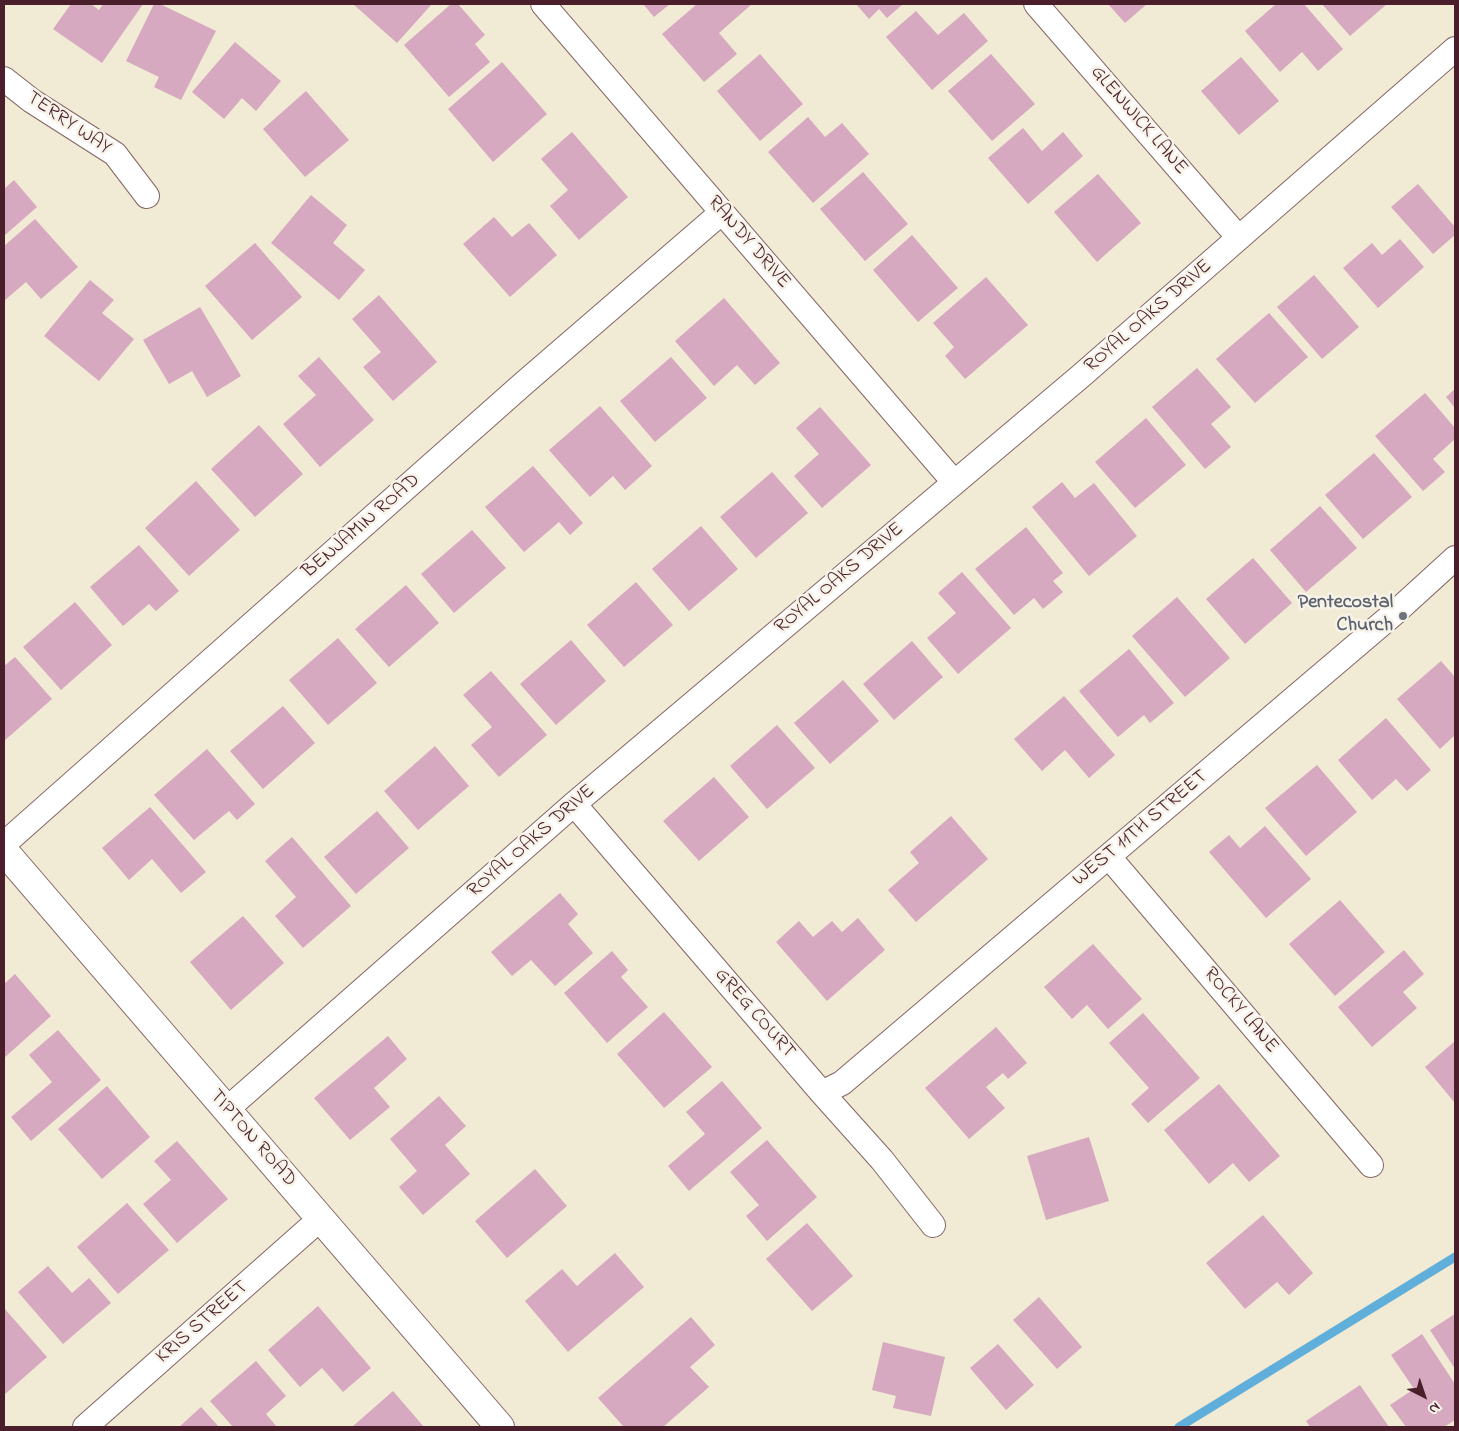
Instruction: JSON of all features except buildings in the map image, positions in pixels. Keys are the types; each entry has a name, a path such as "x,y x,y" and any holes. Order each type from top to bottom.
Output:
{"street":[{"name":"RANDY DRIVE","path":"543,4 954,482"},
{"name":"GLENWICK LANE","path":"1036,4 1239,238"},
{"name":"ROYAL OAKS DRIVE","path":"226,1110 574,804 1082,375 1455,49"},
{"name":"TERRY WAY","path":"4,79 32,101 115,154 147,196"},
{"name":"BENJAMIN ROAD","path":"4,844 524,384 722,213"},
{"name":"WEST 11TH STREET","path":"822,1093 842,1084 1398,610 1455,558"},
{"name":"GREG COURT","path":"574,804 822,1093 882,1160 933,1225"},
{"name":"TIPTON ROAD","path":"4,851 500,1427"},
{"name":"ROCKY LANE","path":"1109,857 1371,1165"},
{"name":"KRIS STREET","path":"85,1427 320,1219"}],"waterway":[{"path":"1179,1427 1455,1257"}],"place":[{"name":"Pentecostal Church","path":"1403,616"}]}
